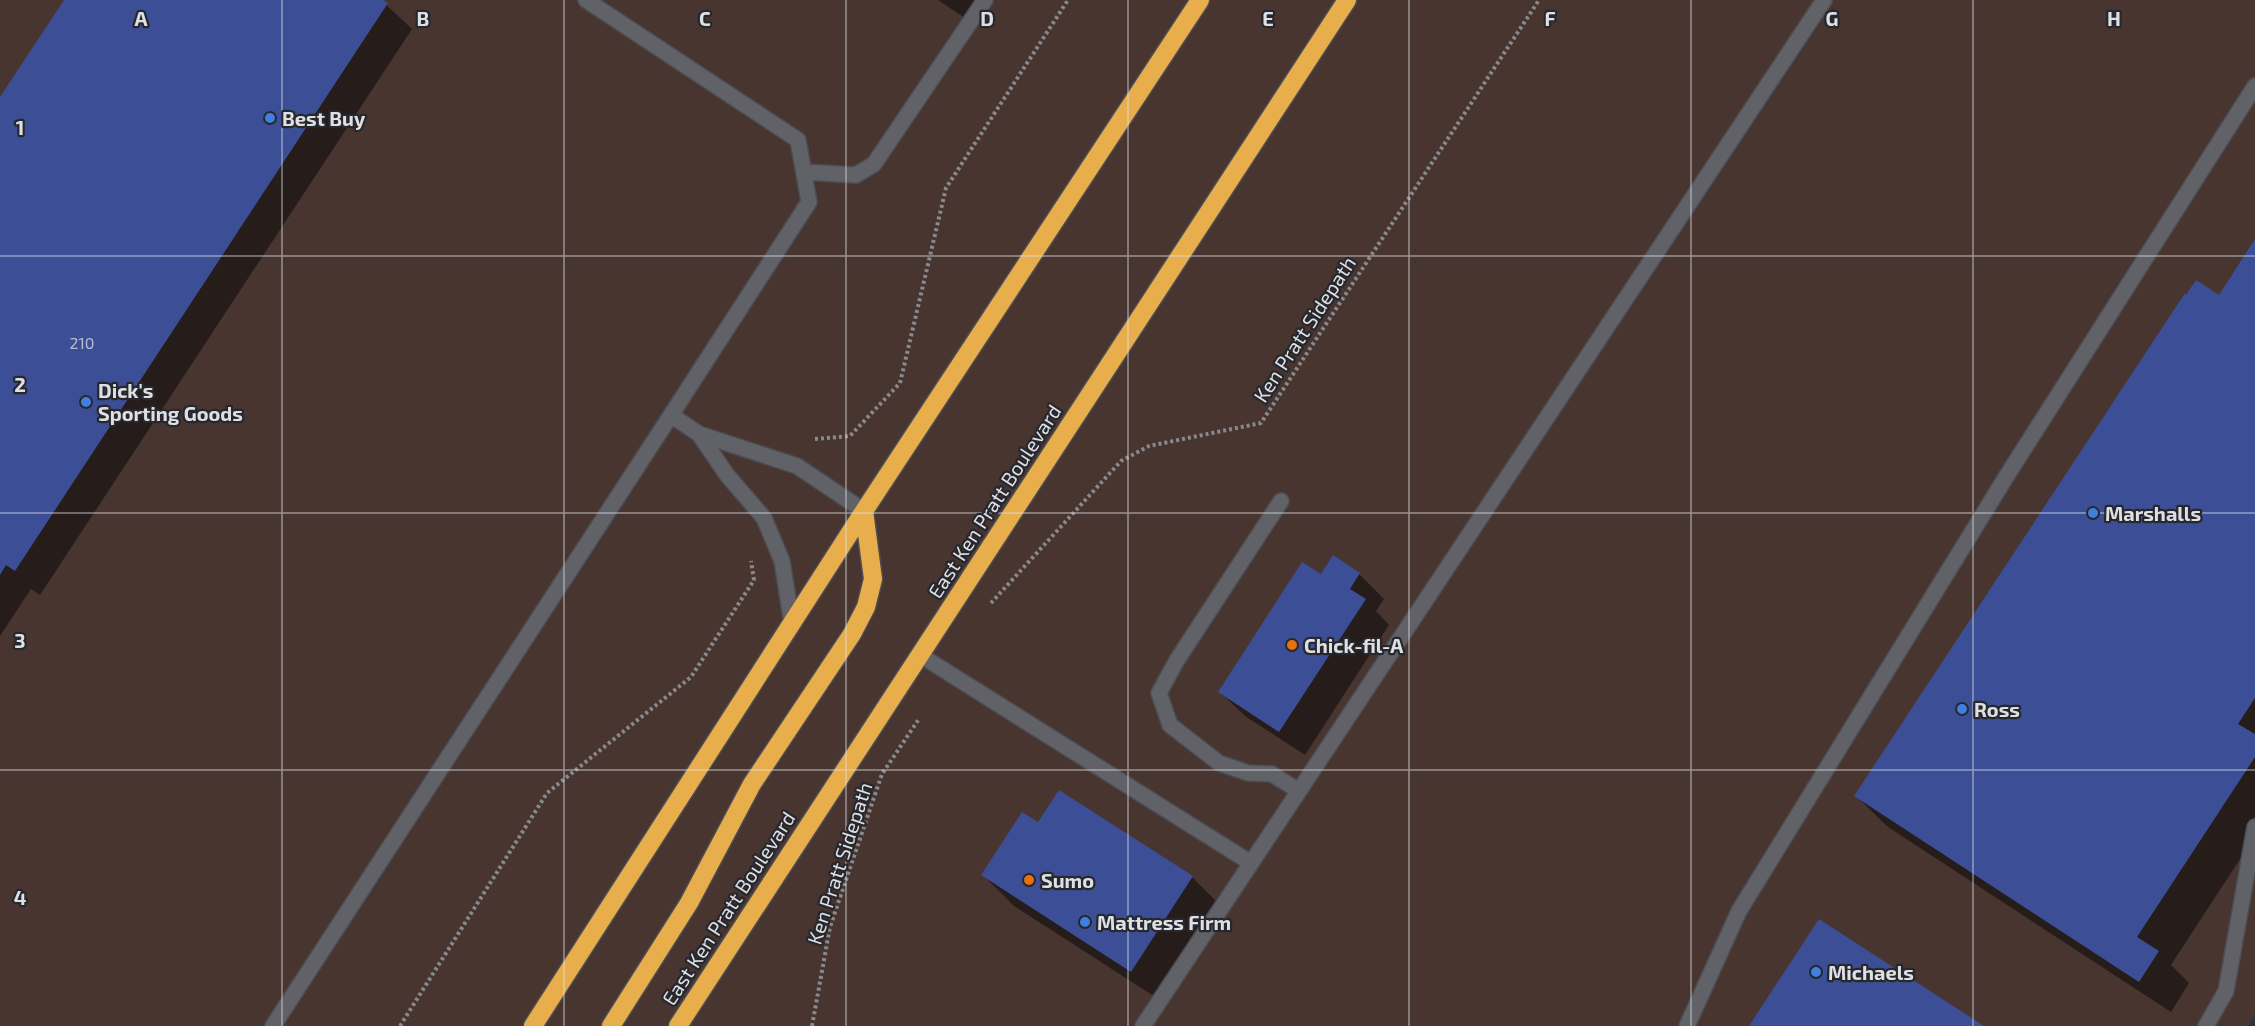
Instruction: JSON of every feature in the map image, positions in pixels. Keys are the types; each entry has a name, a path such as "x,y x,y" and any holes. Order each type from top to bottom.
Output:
{"highway":[{"path":"533,1026 864,511 1200,0"},
{"name":"East Ken Pratt Boulevard","path":"678,1026 1347,0"},
{"path":"611,1026 689,903 752,784 852,634 866,607 873,579 864,511"}],"lane":[{"path":"273,1026 809,202 798,140 586,0"},
{"path":"804,172 856,174 874,164 985,0"},
{"path":"1143,1026 1824,0"},
{"path":"1687,1026 1739,911 2006,477 2255,86"},
{"path":"670,416 699,434 797,466 864,511"},
{"path":"699,434 727,475 764,518 782,561 792,624"},
{"path":"1281,501 1177,660 1159,693 1170,726 1218,763 1248,773 1272,774 1299,791"},
{"path":"920,655 1251,863"},
{"path":"2206,1026 2226,991 2255,827"}],"path":[{"path":"815,439 850,436 900,382 946,188 1068,0"},
{"name":"Ken Pratt Sidepath","path":"991,603 1121,461 1149,446 1261,423 1539,0"},
{"path":"400,1026 548,793 691,677 754,580 751,558"},
{"name":"Ken Pratt Sidepath","path":"812,1026 830,927 882,774 919,719"}],"shaded area":[{"path":"0,0 2255,0 2255,1013 2249,1026 0,1026"}],"building":[{"path":"64,0 383,0 388,3 15,571 6,565 0,575 0,97"},
{"path":"2255,239 2255,698 2238,724 2255,734 2255,757 2137,937 2159,951 2139,982 1854,796 2185,293 2186,295 2196,280 2219,295"},
{"name":"Chick-fil-A","path":"1333,555 1360,573 1350,589 1366,599 1279,732 1218,692 1302,562 1321,574"},
{"path":"1059,790 1193,876 1131,972 981,875 1022,812 1038,822"},
{"path":"1819,919 1984,1026 1749,1026"}],"place":[{"name":"Best Buy","path":"270,118"},
{"name":"Dick's Sporting Goods","path":"86,402"},
{"name":"Marshalls","path":"2093,513"},
{"name":"Chick-fil-A","path":"1292,645"},
{"name":"Ross","path":"1962,709"},
{"name":"Sumo","path":"1029,880"},
{"name":"Mattress Firm","path":"1085,922"},
{"name":"Michaels","path":"1816,972"}]}
